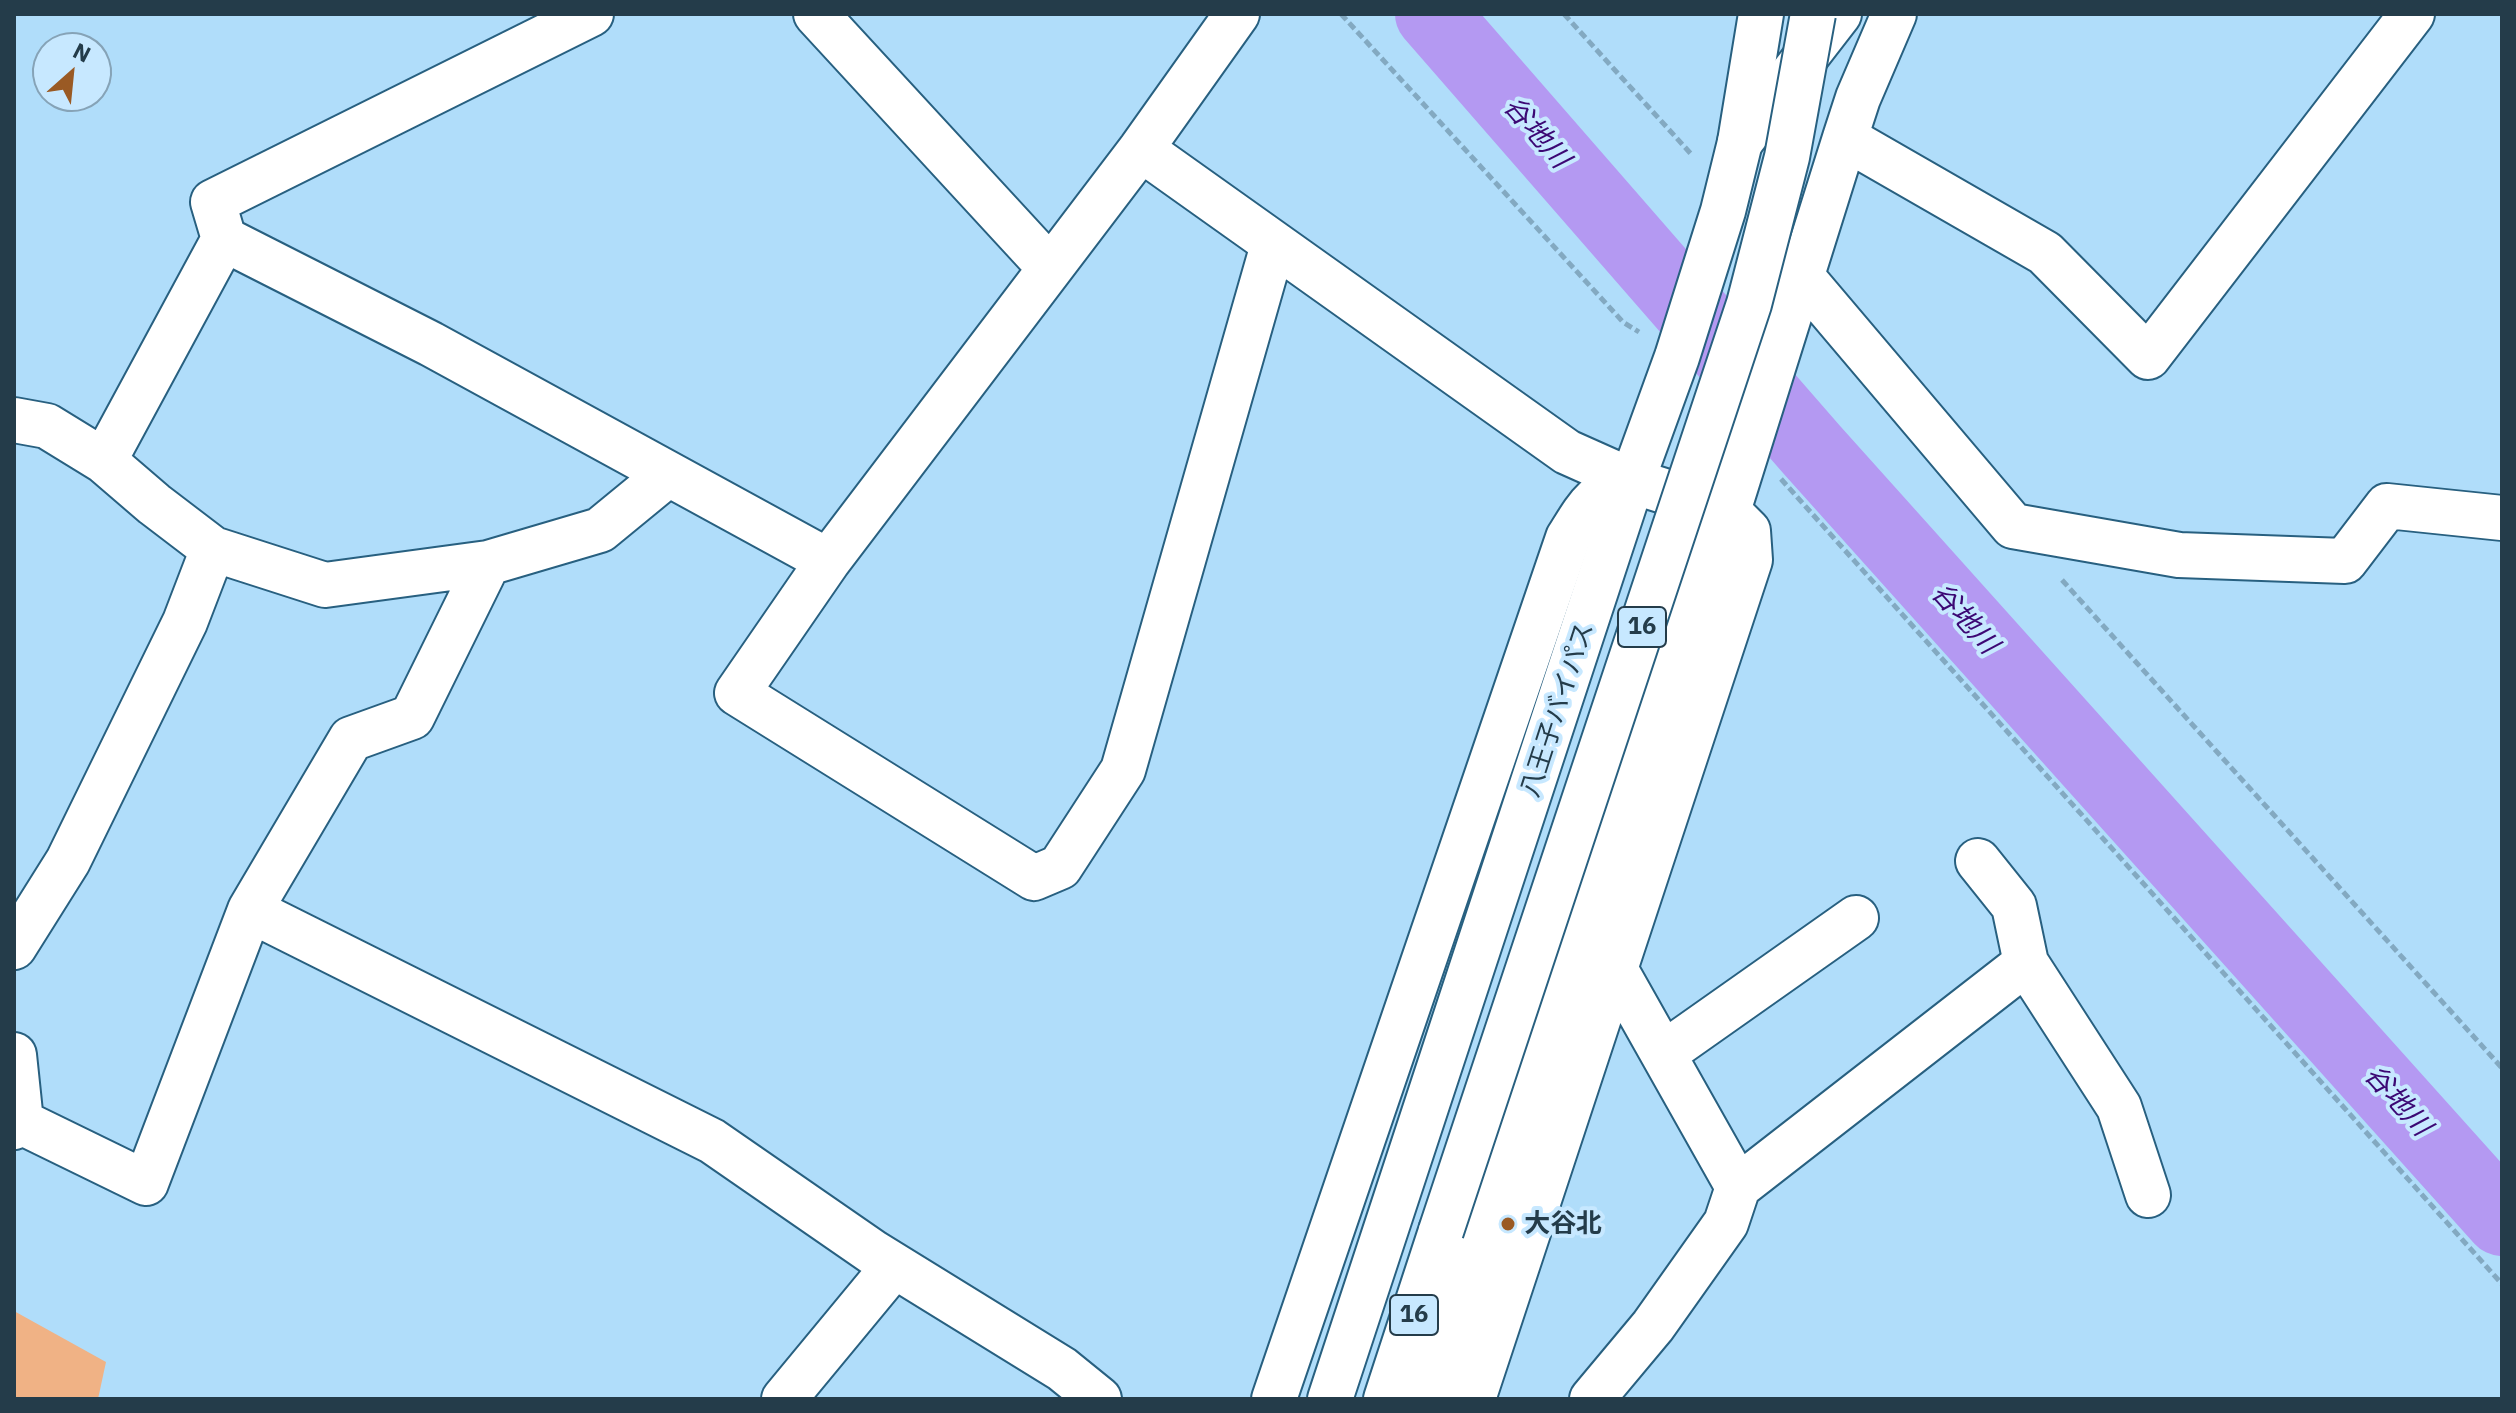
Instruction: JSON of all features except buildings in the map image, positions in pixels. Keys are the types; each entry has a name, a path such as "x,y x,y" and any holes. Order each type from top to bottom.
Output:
{"main road":[{"path":"104,461 224,239 213,202 591,14"},
{"path":"816,14 1050,268"},
{"path":"1237,14 1141,149 828,561 737,693 1034,878 1060,867 1123,770 1273,245"},
{"name":"八王子バイパス","path":"1330,1399 1632,481 1677,357 1726,200 1740,142 1761,14"},
{"name":"八王子バイパス","path":"1386,1399 1749,304 1787,157 1813,14"},
{"path":"1740,142 1839,14"},
{"path":"1429,1399 1551,1023 1728,511 1858,98 1894,14"},
{"path":"1845,138 2045,253 2148,357 2412,14"},
{"path":"1141,149 1567,452 1632,481 1728,511 1748,531 1750,560 1473,1399"},
{"path":"224,239 431,344 828,561"},
{"path":"1800,284 2013,526 2179,555 2345,561 2387,506 2502,518"},
{"path":"14,420 47,426 104,461 213,549 325,585 488,563 600,530 667,475"},
{"path":"1274,1399 1568,538 1586,508 1608,488 1632,481"},
{"path":"14,947 68,861 185,622 213,549"},
{"path":"14,1055 17,1125 146,1183 250,910 351,739 412,717 488,563"},
{"path":"1978,861 2014,906 2026,963 2119,1107 2148,1195"},
{"path":"250,910 712,1141 894,1266 1062,1369 1099,1399"},
{"path":"1663,1054 1856,918"},
{"path":"1592,1399 1653,1326 1726,1223 1738,1187 2026,963"},
{"path":"1614,967 1738,1187"},
{"path":"784,1399 894,1266"}],"path":[{"path":"1341,14 1623,322 1677,357"},
{"path":"1564,14 1693,156 1726,200"},
{"path":"1748,448 1787,485 2502,1284"},
{"path":"2059,576 2502,1068"}],"shaded area":[{"path":"14,1311 106,1362 98,1399 14,1399"}],"waterway":[{"name":"谷地川","path":"1432,14 1812,450 2502,1219"}],"place":[{"name":"大谷北","path":"1508,1224"}]}
